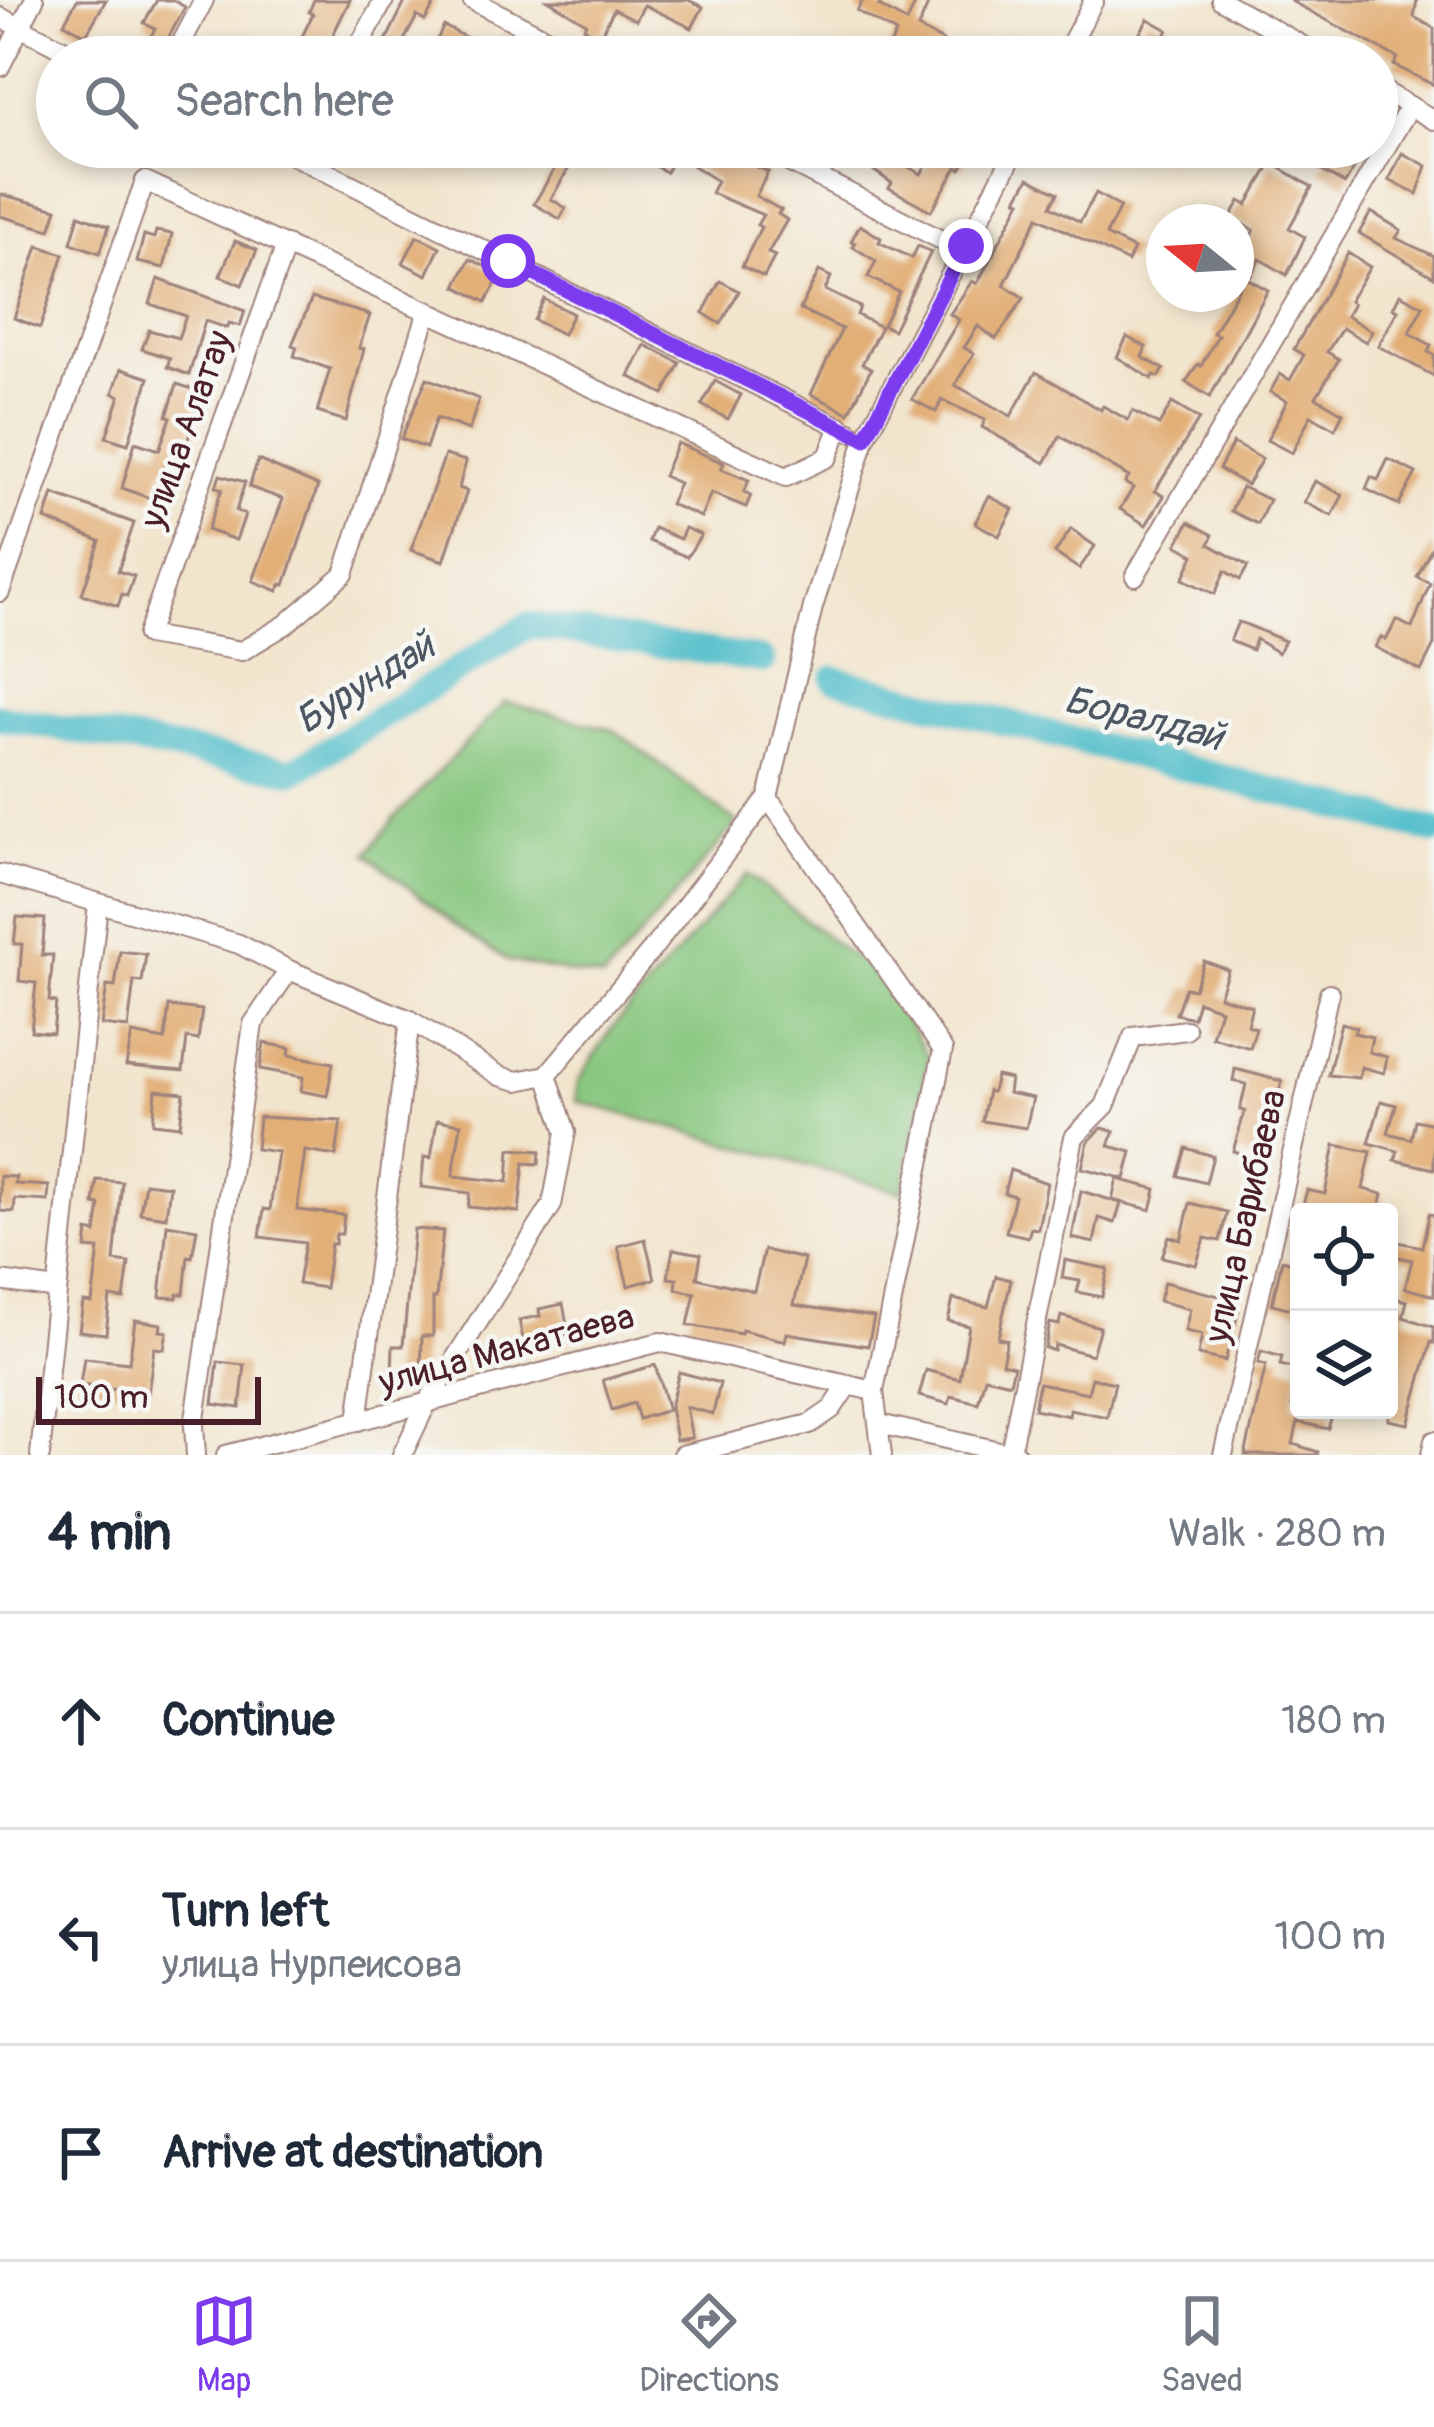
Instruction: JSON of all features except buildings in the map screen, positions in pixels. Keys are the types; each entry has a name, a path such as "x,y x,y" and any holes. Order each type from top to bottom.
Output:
{"street":[{"path":"0,67 34,0"},
{"path":"185,36 204,0"},
{"path":"364,36 384,0"},
{"path":"472,0 542,36"},
{"path":"1075,36 1094,0"},
{"path":"1221,0 1285,36"},
{"path":"0,17 40,36"},
{"path":"1398,99 1434,119"},
{"path":"1398,126 1410,106"},
{"path":"332,168 865,439"},
{"path":"800,168 963,251"},
{"path":"0,874 238,944 410,1020 500,1076 518,1082 547,1075 650,952 768,798 813,607 865,439 1006,168"},
{"path":"1135,575 1374,168"},
{"path":"0,592 145,181 786,477 828,457 840,426"},
{"name":"улица Алатау","path":"286,245 147,635 242,651 285,625 344,574 428,311"},
{"path":"768,798 943,1050 874,1391 882,1455"},
{"path":"40,1455 98,903"},
{"path":"196,1455 194,1426 253,1024 289,970"},
{"name":"улица Барибаева","path":"1223,1455 1329,993"},
{"path":"358,1420 410,1020"},
{"path":"878,1424 1014,1454 1074,1137 1105,1106 1133,1037 1186,1030"},
{"path":"402,1455 427,1403 552,1205 566,1132 547,1075"},
{"path":"0,1281 57,1289"},
{"name":"улица Макатаева","path":"226,1455 660,1342 874,1391"},
{"path":"682,1455 810,1424 832,1408 848,1385"},
{"path":"1431,1455 1434,1442"}],"green space":[{"path":"505,702 614,730 737,823 603,979 509,961 367,854 393,820"},
{"path":"747,874 882,980 929,1058 902,1192 577,1101 577,1083 612,1028"}],"waterway":[{"name":"Бурундай","path":"0,717 294,771 529,625 762,660"},
{"name":"Боралдай","path":"834,679 1434,831"}],"route":[{"path":"508,261 865,439 966,246"}]}
